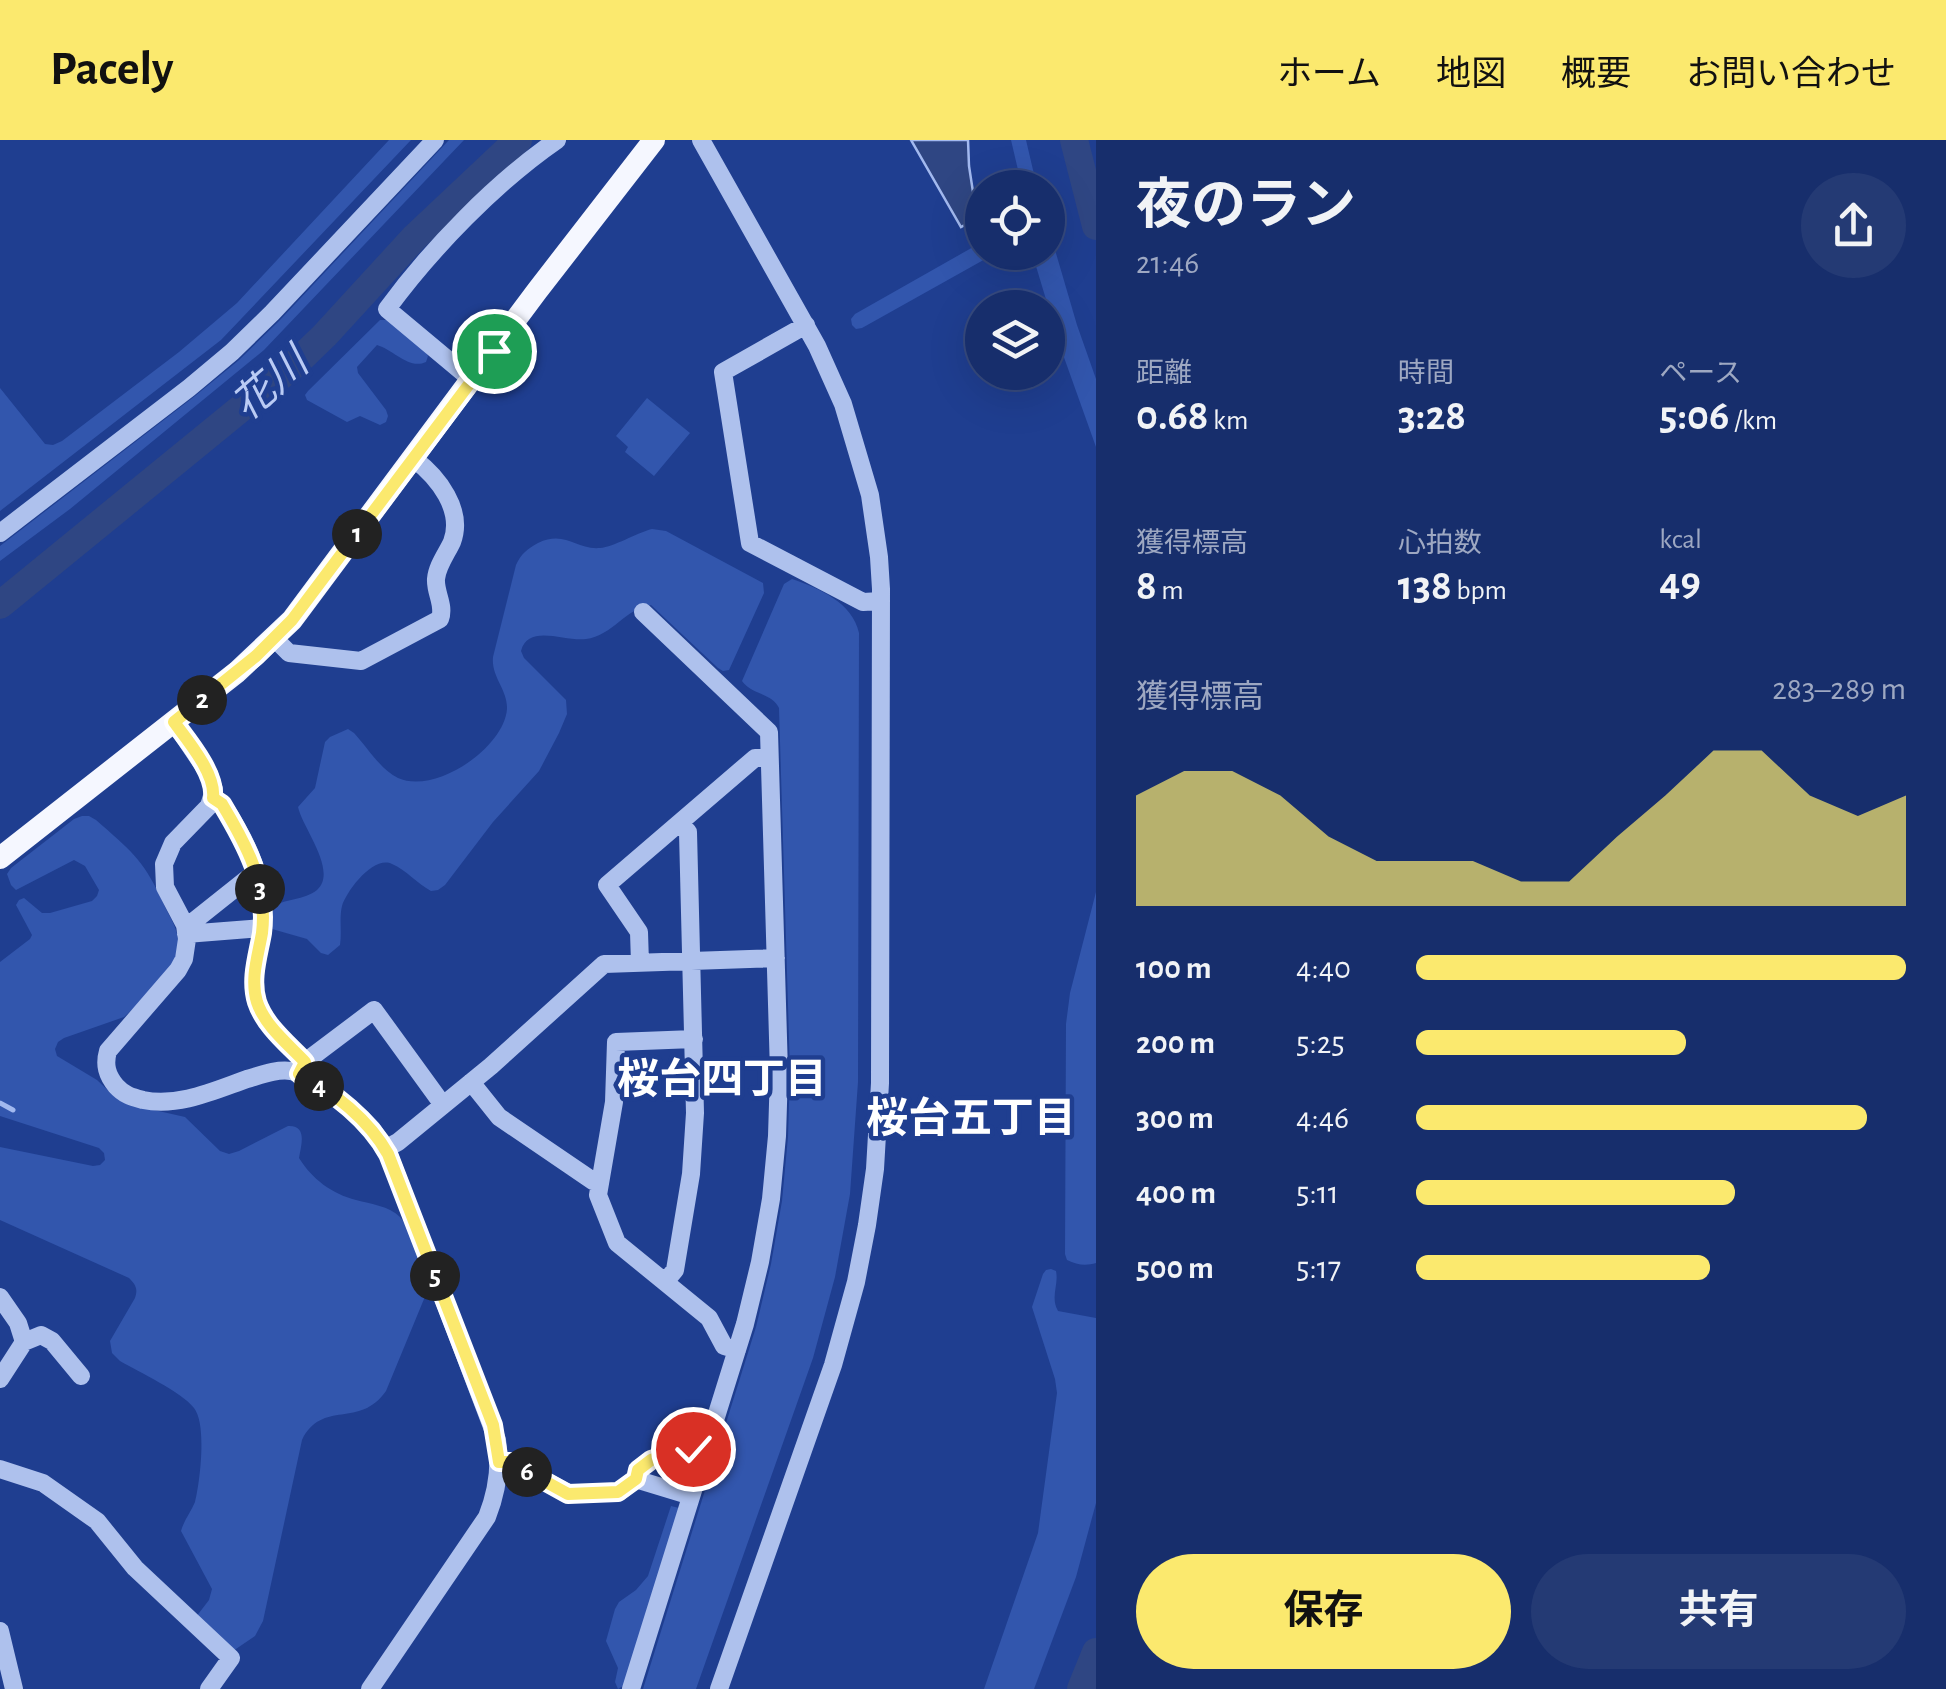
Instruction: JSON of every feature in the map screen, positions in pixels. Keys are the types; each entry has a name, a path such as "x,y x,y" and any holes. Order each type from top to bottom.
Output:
{"main road":[{"path":"0,858 275,639 308,601 654,140"}],"street":[{"path":"0,533 174,400 263,324 435,140"},
{"path":"472,380 387,309 412,276 476,209 556,140"},
{"path":"701,140 806,325 844,404 863,464 876,526 881,602 880,1097 867,1226 833,1365 718,1689"},
{"path":"806,325 723,372 750,543 863,602 881,602"},
{"path":"275,639 289,653 361,662 440,618 443,611 436,575 454,534 454,514 446,495 414,459"},
{"path":"631,1689 737,1350 760,1262 774,1168 779,1072 769,732 643,612"},
{"path":"174,722 209,774 213,798 172,843 164,864 165,887 185,930 186,952 182,965 108,1051 106,1066 120,1091 134,1098 172,1103 276,1070 302,1068 374,1010 443,1105"},
{"path":"640,963 639,932 607,885 754,758 770,758"},
{"path":"213,798 222,804 243,839 258,876 262,928 254,982 258,1006 302,1068 362,1118 385,1149 493,1425 499,1462 497,1488 486,1517 370,1689"},
{"path":"665,1282 675,1270 691,1174 695,1112 688,832 680,822"},
{"path":"185,930 248,878 258,876"},
{"path":"185,930 262,928"},
{"path":"385,1149 471,1082 604,964 776,958"},
{"path":"694,1039 616,1042 614,1102 598,1195 617,1243 709,1318 724,1346 737,1350"},
{"path":"471,1082 499,1116 600,1182"},
{"path":"0,1297 18,1323 24,1342"},
{"path":"0,1378 24,1342 34,1336 47,1337 80,1376"},
{"path":"499,1462 510,1462 568,1494 618,1492 636,1479 638,1470 651,1460 693,1449 705,1452"},
{"path":"0,1469 43,1483 96,1521 135,1568 231,1658 209,1689"},
{"path":"636,1479 691,1496"},
{"path":"0,1632 14,1689"}],"shaded area":[{"path":"389,140 411,140 221,340 0,511 0,388 45,444 62,441 237,303"},
{"path":"449,140 464,140 264,350 70,509 0,561 0,546 239,360"},
{"path":"911,140 968,140 970,170 965,170 965,225 961,227"},
{"path":"1011,140 1026,140 1033,170 1018,170"},
{"path":"965,252 966,270 862,328 852,325 855,314"},
{"path":"1037,270 1061,270 1096,379 1096,447 1065,360 1065,290 1043,290"},
{"path":"380,320 387,320 428,356 426,362 414,363 377,345 357,367 386,410 386,422 380,425 360,416 347,422 307,400 308,391"},
{"path":"647,398 690,433 654,476 625,452 628,447 616,436"},
{"path":"652,529 666,531 763,583 764,593 729,670 718,668 651,605 634,611 595,637 531,638 521,651 524,658 566,700 567,714 539,771 493,822 445,885 431,891 392,864 370,869 345,899 340,945 328,955 307,939 272,929 271,907 312,893 322,882 322,861 298,807 315,788 325,742 348,729 386,770 413,782 448,774 465,764 494,739 503,724 507,702 494,671 493,657 516,565 522,555 548,540 563,539 600,548"},
{"path":"792,579 842,605 856,622 859,633 858,1082 850,1194 835,1277 813,1358 696,1689 643,1689 756,1327 782,1201 790,1072 779,708 772,699 742,681 784,584"},
{"path":"82,816 96,820 141,864 176,929 178,943 175,961 136,1006 124,1017 64,1038 55,1049 57,1056 97,1080 115,1097 132,1105 185,1117 220,1151 229,1154 288,1126 298,1129 302,1137 299,1158 310,1173 339,1194 396,1213 406,1225 425,1276 424,1299 386,1391 365,1409 320,1420 302,1440 263,1621 255,1636 233,1651 196,1617 212,1589 181,1531 195,1502 199,1481 198,1416 180,1395 112,1353 110,1341 135,1298 135,1285 129,1278 0,1220 0,1147 93,1166 105,1160 99,1148 0,1116 0,962 32,935 16,905 24,898 42,913 50,913 92,901 99,890 85,866 74,860 16,890 7,874"},
{"path":"1096,892 1096,1263 1085,1265 1067,1260 1065,1254 1066,1024"},
{"path":"1051,1269 1056,1271 1058,1311 1096,1318 1096,1503 1076,1577 1034,1689 984,1689 1038,1533 1057,1393 1032,1307 1043,1274"},
{"path":"671,1506 679,1508 625,1685 618,1689 618,1668 606,1641 615,1609 648,1576"}],"waterway":[{"name":"花川","path":"0,605 294,365 414,238 518,140"},
{"path":"1074,140 1096,226"},
{"path":"0,1103 13,1110"},
{"path":"1081,1689 1096,1652"}],"district":[{"name":"桜台四丁目","path":"722,1078"},
{"name":"桜台五丁目","path":"971,1117"}],"route":[{"path":"494,351 292,620 256,656 174,722 209,774 213,798 222,804 254,862 260,886 262,928 254,982 258,1006 305,1062 299,1074 362,1118 388,1154 493,1425 499,1462 510,1462 568,1494 618,1492 636,1479 638,1470 651,1460 693,1449"}]}
